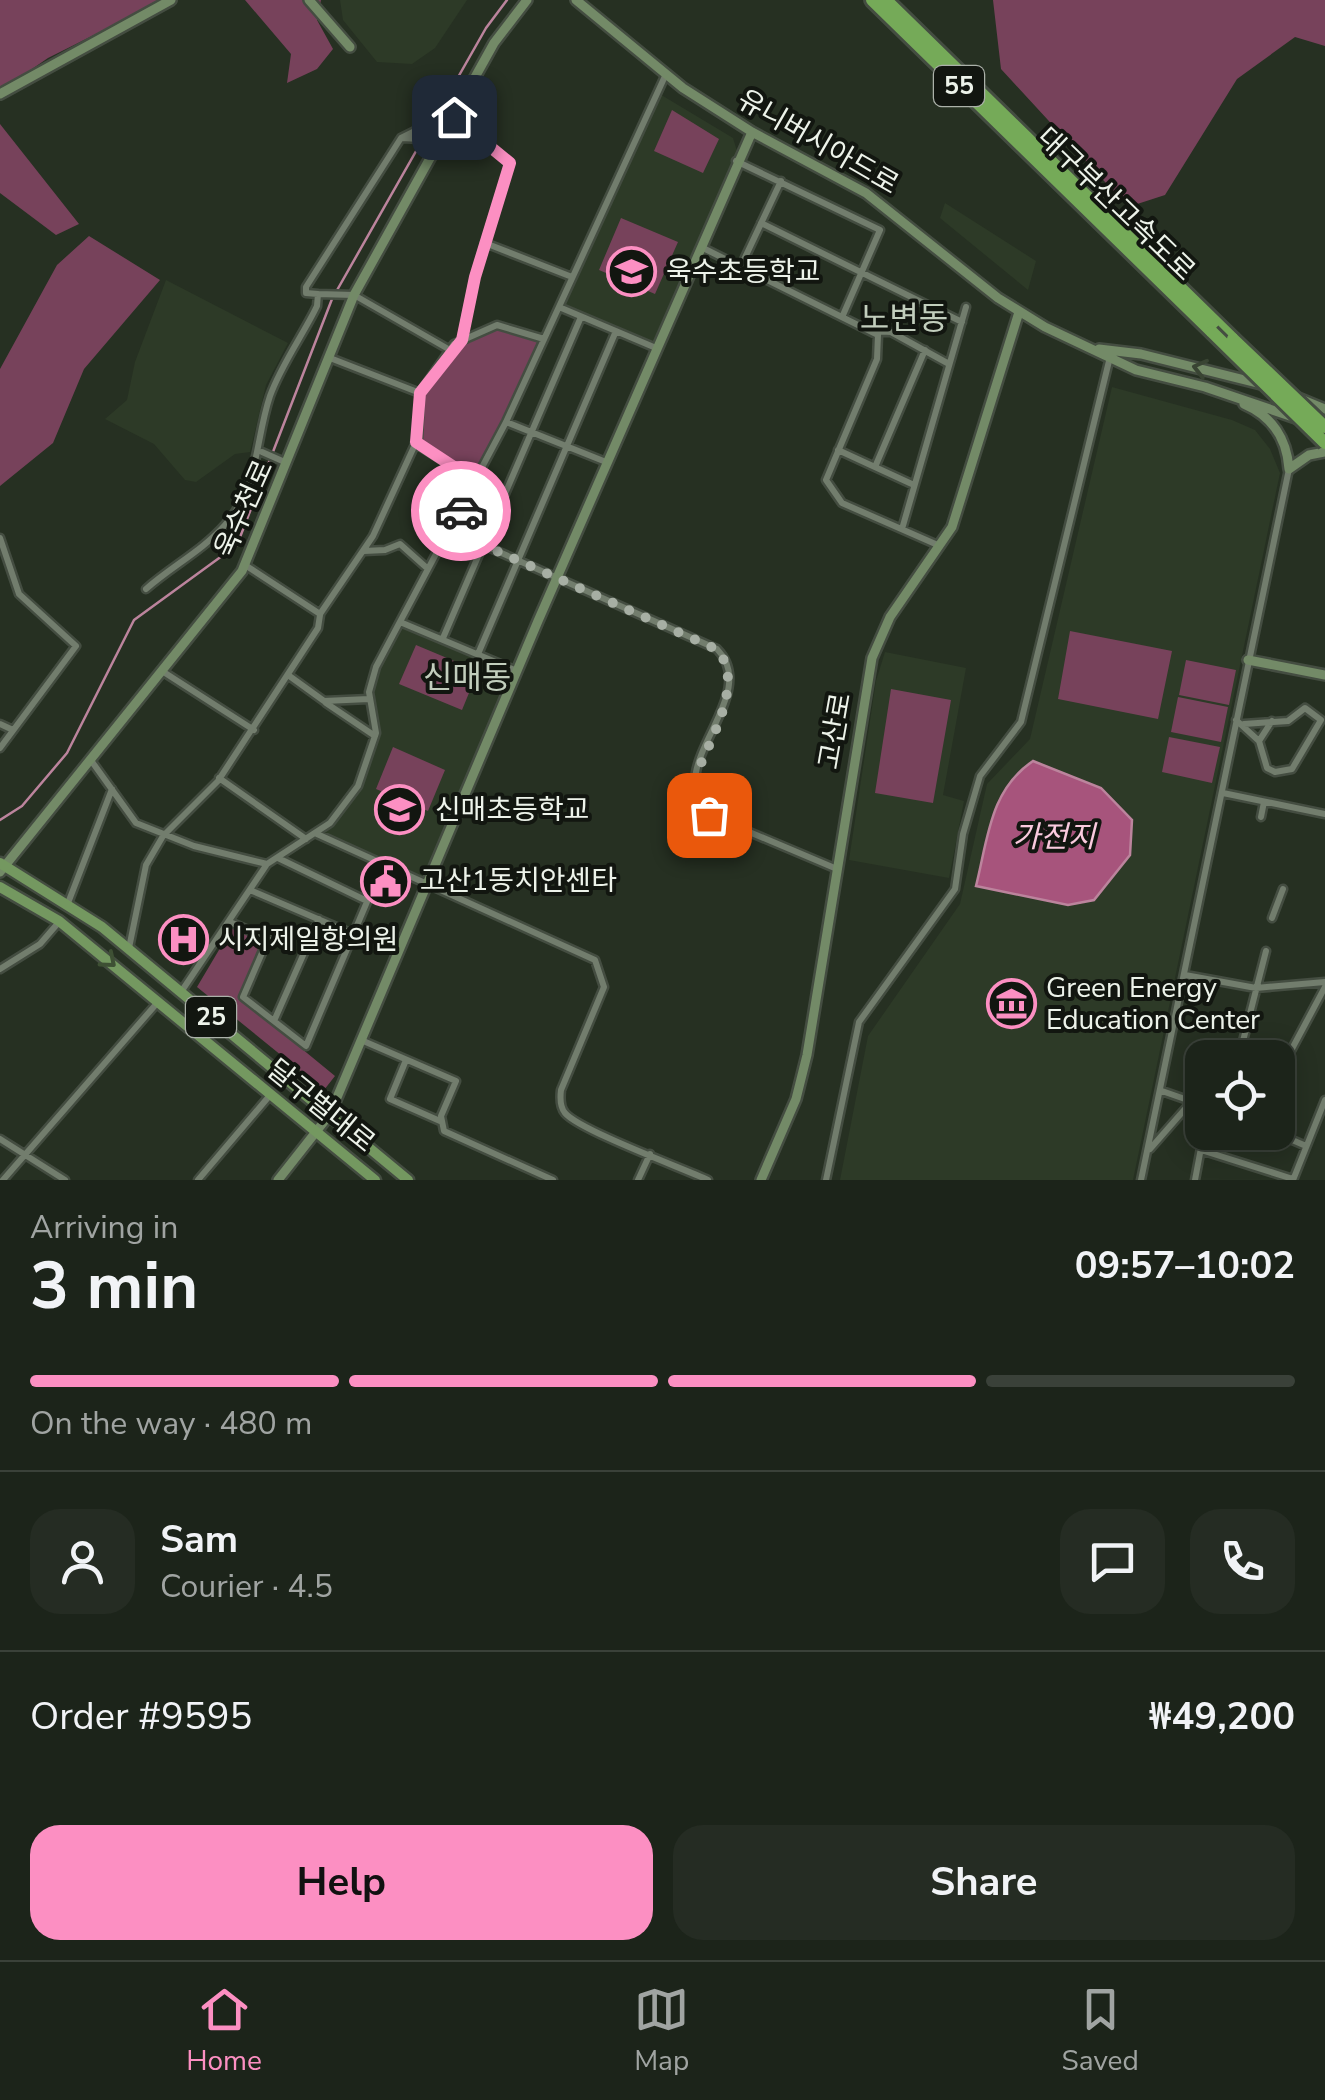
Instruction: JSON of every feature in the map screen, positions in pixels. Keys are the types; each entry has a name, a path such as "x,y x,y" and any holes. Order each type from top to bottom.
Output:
{"highway":[{"name":"대구부산고속도로","path":"872,0 1325,429"},
{"name":"대구부산고속도로","path":"886,0 1050,168"},
{"name":"대구부산고속도로","path":"1082,199 1325,443"}],"main road":[{"path":"0,94 171,0"},
{"path":"309,0 350,47"},
{"name":"욱수천로","path":"2,867 245,565 354,296 494,43 527,0"},
{"name":"유니버시아드로","path":"576,0 666,74 752,132 856,186 1019,312 1136,370 1269,406 1325,429"},
{"path":"278,1180 330,1114 516,671 736,161 752,132"},
{"name":"고산로","path":"761,1180 796,1100 875,647 890,616 957,515 1019,312"},
{"name":"유니버시아드로","path":"1092,348 1207,369 1275,388 1325,409"},
{"path":"1205,387 1258,410 1278,431 1288,452 1289,469"},
{"path":"1289,469 1310,455 1325,452"},
{"path":"1248,660 1325,675"},
{"name":"달구벌대로","path":"2,867 68,903 128,949 408,1180"},
{"name":"달구벌대로","path":"0,887 59,921 375,1180"}],"street":[{"path":"181,992 268,864 316,834 339,814 358,786 375,736 376,716 369,699 372,678 506,422 666,74"},
{"path":"447,81 419,128 401,138 306,293 354,296 450,350"},
{"path":"454,117 510,163 485,243 462,340"},
{"path":"401,138 441,140"},
{"path":"736,161 880,230 843,315"},
{"path":"741,266 780,181"},
{"path":"761,223 962,322"},
{"path":"485,243 572,277"},
{"path":"700,247 874,331 891,332 950,364"},
{"path":"146,589 227,524 262,452 260,442 271,392 310,322 318,294"},
{"path":"559,307 656,348"},
{"path":"902,529 966,307"},
{"path":"442,638 581,316"},
{"path":"128,949 146,865 163,836 219,778 254,730 318,628 320,614 363,551 416,442 420,393 450,350 462,340 497,325 544,339"},
{"path":"478,654 616,331"},
{"path":"874,331 880,339 879,351 826,480 834,496 940,546"},
{"path":"875,466 925,350"},
{"path":"330,358 420,393"},
{"path":"826,1180 859,1022 955,888 963,834 980,776 1021,722 1110,358"},
{"path":"506,422 606,462"},
{"path":"416,442 460,471 465,502"},
{"path":"838,450 914,485"},
{"path":"262,452 288,464"},
{"path":"1141,1180 1240,722 1248,660 1289,469"},
{"path":"452,531 716,649 726,658 730,683 694,780 699,806 709,815 837,868"},
{"path":"0,538 18,594 76,646 0,748"},
{"path":"363,551 385,550 400,544 428,569"},
{"path":"245,565 320,614"},
{"path":"400,622 516,671"},
{"path":"162,671 254,730"},
{"path":"288,675 375,736"},
{"path":"324,702 369,699"},
{"path":"1305,708 1321,720 1292,769 1284,772 1266,768 1259,741 1240,722 1288,722 1305,708"},
{"path":"1259,741 1272,721"},
{"path":"0,724 13,730"},
{"path":"90,759 131,820 163,836 268,864"},
{"path":"219,778 306,839"},
{"path":"68,903 112,788"},
{"path":"1223,793 1325,814"},
{"path":"1261,817 1264,802"},
{"path":"316,834 600,964 604,987 561,1090 562,1108 566,1115 708,1180"},
{"path":"277,858 367,900"},
{"path":"230,922 268,939 243,997 306,1046 383,864"},
{"path":"250,890 353,934"},
{"path":"1272,918 1282,890"},
{"path":"274,1021 319,919"},
{"path":"0,969 40,944 59,921"},
{"path":"1243,1040 1266,951"},
{"path":"1186,975 1256,988 1325,984"},
{"path":"1295,1042 1325,984"},
{"path":"3,1180 158,1002"},
{"path":"361,1040 456,1081 440,1121 444,1132 552,1180"},
{"path":"406,1060 390,1099 440,1121"},
{"path":"1162,1091 1185,1099"},
{"path":"198,1180 271,1094"},
{"path":"1195,1180 1201,1150 1293,1180 1325,1100"},
{"path":"1147,1152 1185,1109"},
{"path":"0,1139 64,1180"},
{"path":"1295,1141 1306,1146"},
{"path":"638,1180 650,1154"}],"shaded area":[{"path":"0,0 164,0 48,58 0,91"},
{"path":"245,0 321,0 317,20 333,49 317,69 287,83 291,54"},
{"path":"340,0 467,0 435,48 412,64 377,62 343,20"},
{"path":"993,0 1325,0 1325,46 1295,37 1237,79 1165,195 1128,207 1001,69"},
{"path":"658,93 733,138 737,151 653,342 563,305"},
{"path":"672,110 719,139 703,173 654,151"},
{"path":"0,124 79,224 56,235 0,193"},
{"path":"945,203 1036,261 1028,290 940,218"},
{"path":"621,218 678,242 655,294 599,270"},
{"path":"89,236 160,280 84,369 53,443 0,486 0,369 57,265"},
{"path":"166,280 288,343 266,385 250,452 235,454 196,482 185,480 154,444 105,419 127,400 135,362"},
{"path":"497,325 544,339 468,498 460,471 418,444 420,393 454,344"},
{"path":"1112,387 1255,430 1270,449 1280,473 1133,1180 840,1180 868,1036 960,904 987,784 1030,739"},
{"path":"400,622 517,671 428,885 316,834 358,786 376,733 370,686"},
{"path":"1070,631 1172,651 1158,719 1058,699"},
{"path":"416,645 478,671 462,710 399,684"},
{"path":"885,652 966,668 943,795 964,801 949,878 849,860 876,681"},
{"path":"1186,660 1236,670 1229,705 1179,695"},
{"path":"891,689 951,700 933,803 875,793"},
{"path":"1178,697 1228,707 1221,742 1171,732"},
{"path":"1169,737 1220,747 1212,783 1162,772"},
{"path":"393,747 445,770 428,811 376,789"},
{"path":"232,928 262,942 240,998 335,1076 324,1090 197,987"}],"water":[{"name":"가전지","path":"1033,761 1101,788 1132,820 1130,855 1094,900 1068,905 976,886 999,801"}],"waterway":[{"path":"336,292 486,28 507,0"},
{"path":"0,820 22,806 67,753 134,620 237,545 332,299"}],"way so far":[{"path":"461,511 452,531 716,649 726,658 730,683 694,780 694,795 709,815"}],"place":[{"name":"욱수초등학교","path":"631,272"},
{"name":"신매초등학교","path":"400,810"},
{"name":"고산1동치안센타","path":"385,881"},
{"name":"시지제일항의원","path":"183,940"},
{"name":"Green Energy Education Center","path":"1011,1004"}],"district":[{"name":"노변동","path":"904,318"},
{"name":"신매동","path":"467,677"}],"route":[{"path":"454,117 510,163 475,277 462,340 454,344 420,393 416,442 460,471 465,502 461,511"}]}
